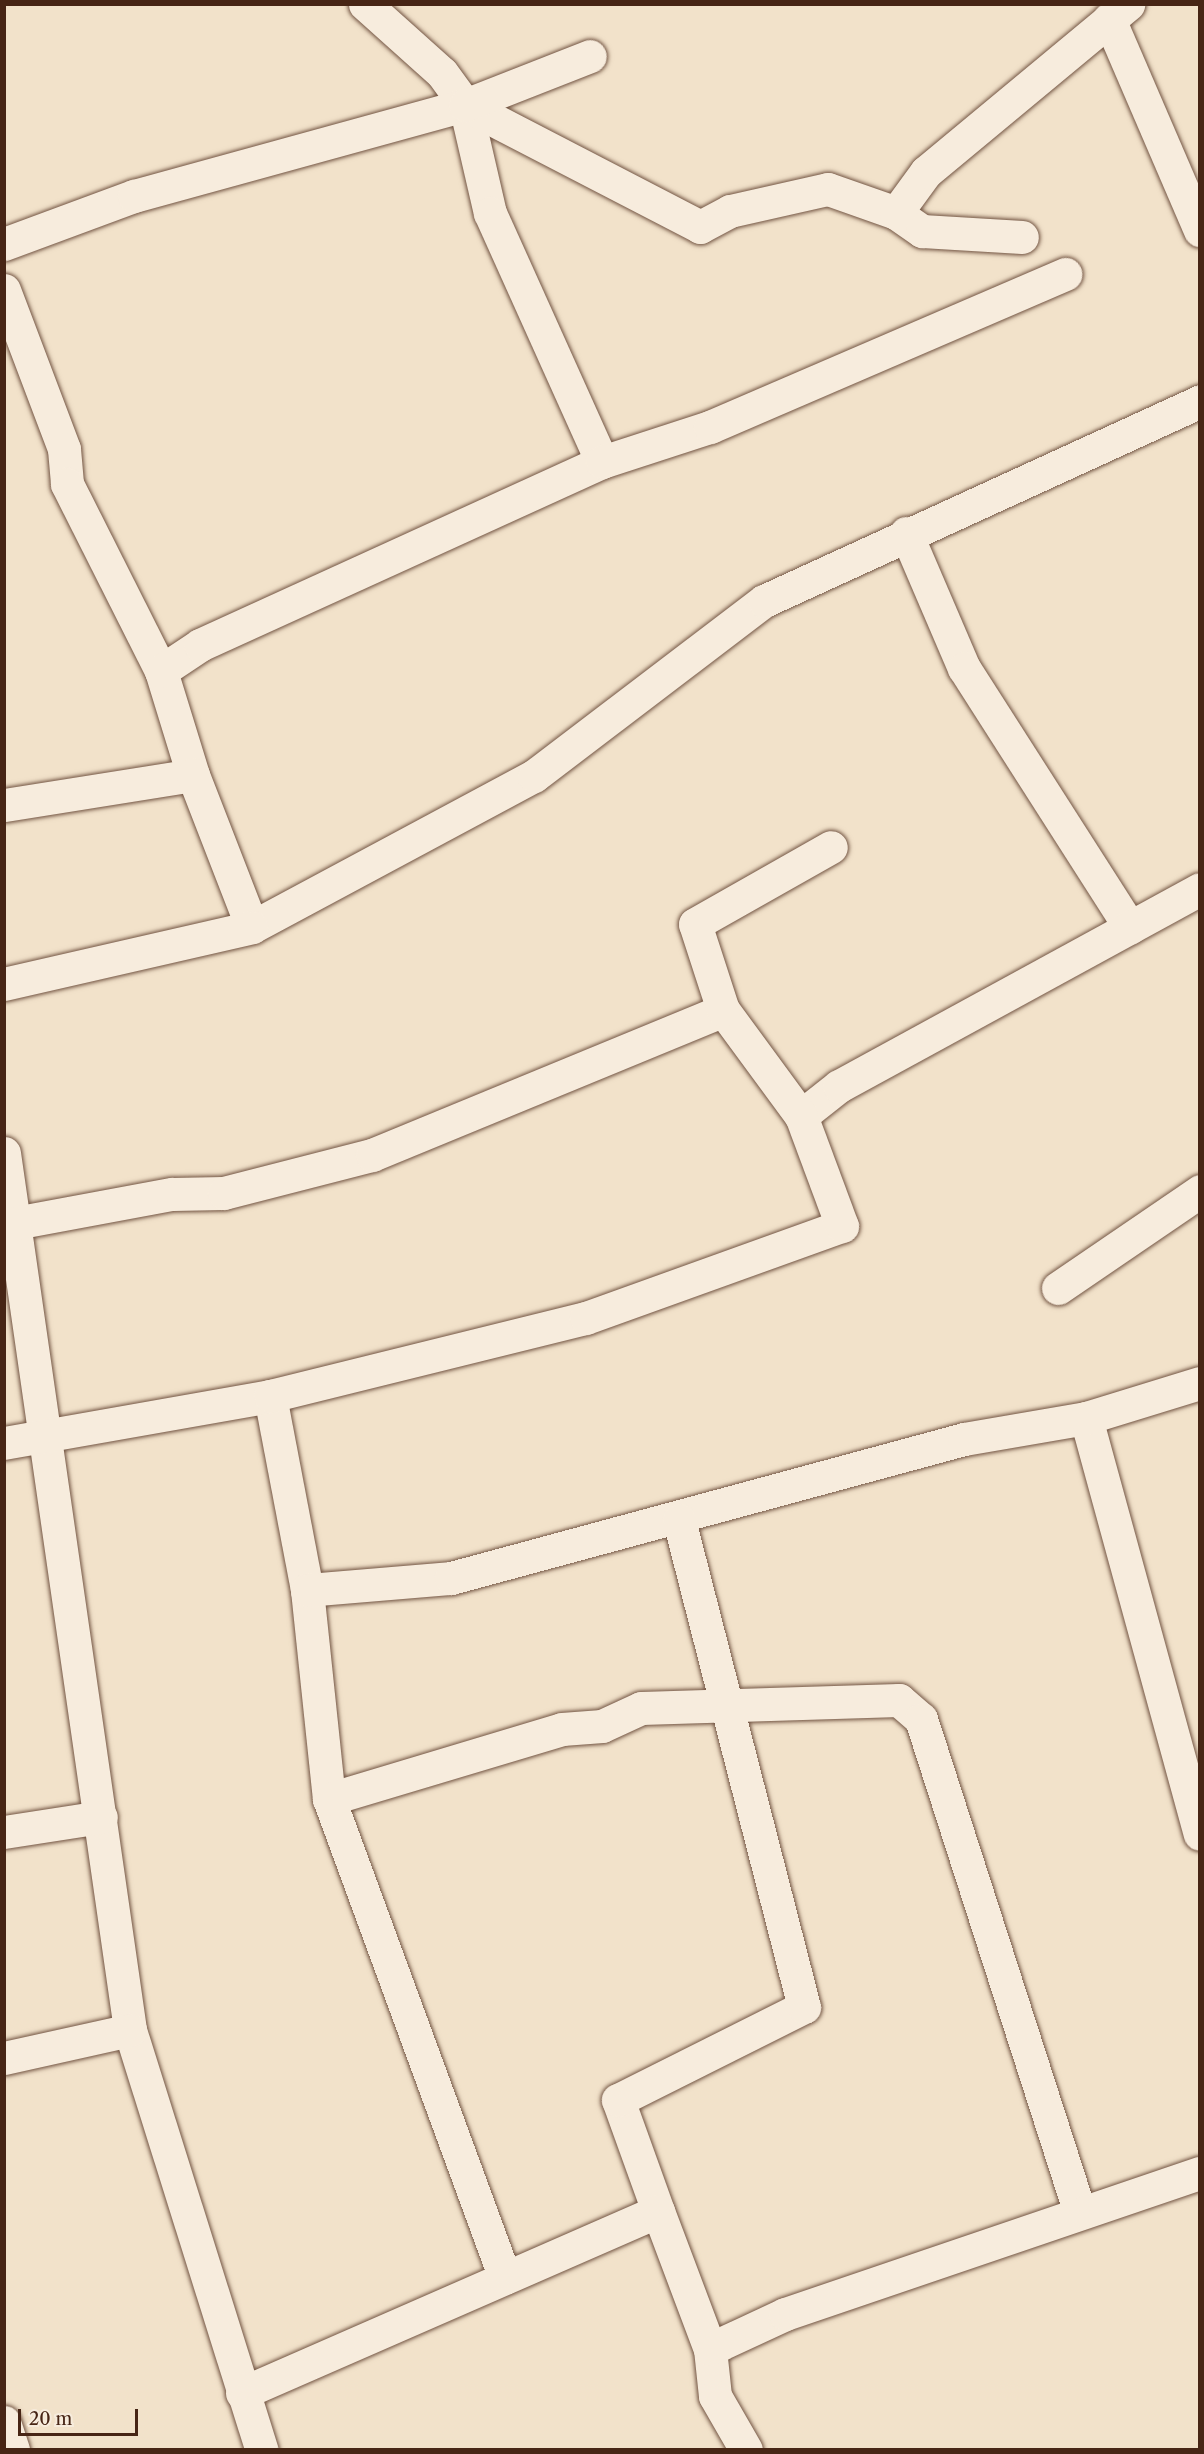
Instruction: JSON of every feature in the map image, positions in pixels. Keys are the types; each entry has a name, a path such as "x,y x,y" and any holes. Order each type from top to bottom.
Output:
{"street":[{"path":"365,4 442,73 465,105 490,213 602,462"},
{"path":"896,213 926,172 1118,12 1200,230"},
{"path":"4,244 134,196 465,105 590,56"},
{"path":"465,105 700,227 730,211 828,189 896,213 922,231 1022,237"},
{"path":"161,671 200,645 602,462 710,427 1065,274"},
{"path":"4,290 64,449 67,484 161,671 193,775 252,927"},
{"path":"4,984 252,927 534,776 764,601 906,533 1200,401"},
{"path":"906,533 964,668 1130,928"},
{"path":"4,806 193,775"},
{"path":"4,1443 47,1433 270,1396 586,1318 842,1226 801,1116 723,1010 695,924 831,847"},
{"path":"801,1116 839,1086 1200,889"},
{"path":"15,1223 172,1194 224,1192 372,1155 723,1010"},
{"path":"4,1153 47,1433 130,2030 242,2393 262,2450"},
{"path":"1058,1288 1200,1191"},
{"path":"307,1590 451,1578 679,1520 964,1439 1086,1418 1200,1383"},
{"path":"270,1396 307,1590 328,1799 505,2278"},
{"path":"1086,1418 1200,1834"},
{"path":"679,1520 725,1709 804,2007 618,2100 710,2349 715,2396 746,2450"},
{"path":"328,1799 562,1729 602,1726 641,1708 725,1709 898,1700 921,1719 1080,2213"},
{"path":"4,1832 101,1816"},
{"path":"4,2058 130,2030"},
{"path":"710,2349 785,2314 1200,2173"},
{"path":"242,2393 658,2211"},
{"path":"4,2422 14,2450"}]}
